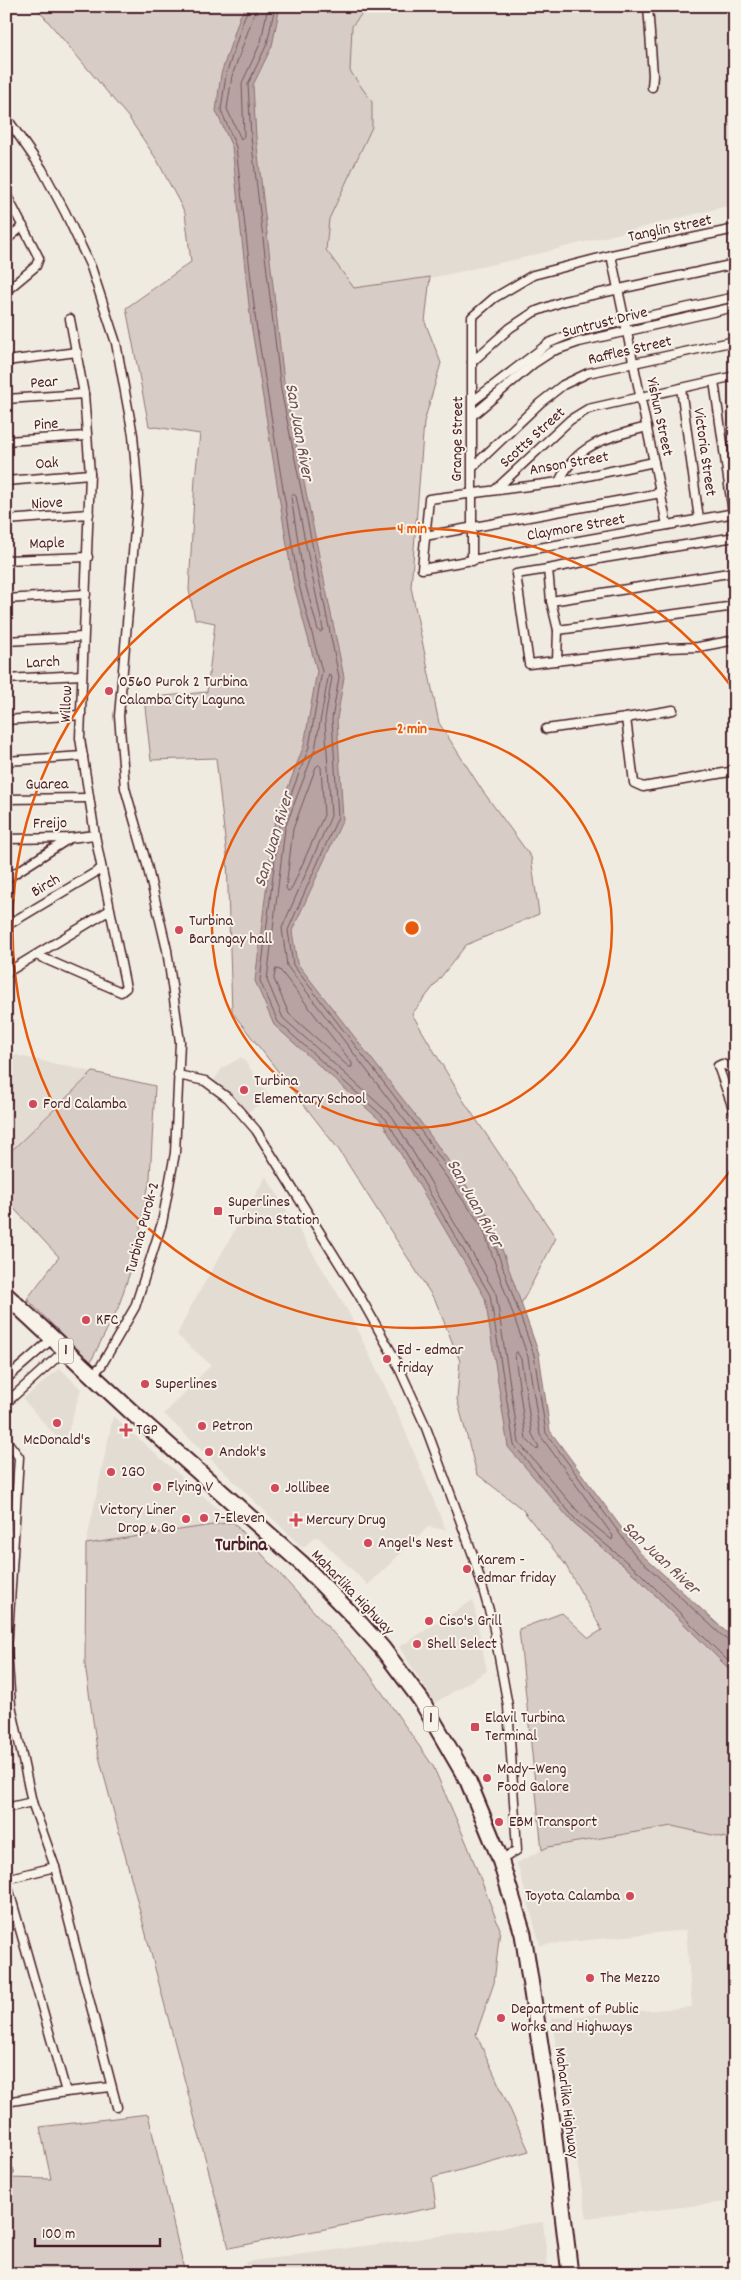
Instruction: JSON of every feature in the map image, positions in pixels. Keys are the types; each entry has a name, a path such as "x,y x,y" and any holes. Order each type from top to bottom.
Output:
{"highway":[{"name":"Maharlika Highway","path":"6,1295 301,1563 376,1641 421,1700 468,1781 501,1860 515,1902 530,1967 552,2122 570,2274"}],"street":[{"path":"648,6 653,75 652,87"},
{"name":"Turbina Purok-2","path":"6,117 42,169 91,267 116,343 129,416 138,495 119,716 125,788 147,865 166,950 180,1042 175,1153 162,1223 135,1307 101,1366 92,1374"},
{"path":"6,194 39,258 39,262 6,291"},
{"path":"6,240 23,226"},
{"name":"Tanglin Street","path":"472,318 494,298 533,275 611,255 735,229"},
{"name":"Yishun Street","path":"611,255 667,525"},
{"path":"472,362 510,328 534,312 564,301 618,288 735,264"},
{"name":"Suntrust Drive","path":"473,401 549,343 575,332 735,297"},
{"name":"Suntrust Drive","path":"473,415 533,364 553,351 579,342 627,330 735,307"},
{"name":"Grange Street","path":"472,318 472,561"},
{"name":"Willow","path":"36,955 121,992 126,988 101,869 88,798 80,738 90,474 84,394 70,319"},
{"name":"Raffles Street","path":"473,467 540,403 563,385 588,373 735,342"},
{"path":"6,361 77,352"},
{"name":"Scotts Street","path":"496,489 570,420 588,408 619,400 641,398 735,376"},
{"path":"714,381 734,513"},
{"name":"Victoria Street","path":"681,388 700,519"},
{"name":"Pear","path":"6,399 84,394"},
{"path":"560,482 567,466 585,450 602,439 647,427"},
{"name":"Pine","path":"6,441 87,436"},
{"name":"Anson Street","path":"425,536 429,499 471,492 560,482 654,462"},
{"name":"Oak","path":"6,481 90,474"},
{"path":"425,536 661,493"},
{"name":"Claymore Street","path":"425,536 422,569 734,513"},
{"name":"Niove","path":"6,520 89,514"},
{"path":"735,543 734,537 516,574 530,664 667,648 698,647 735,640"},
{"name":"Maple","path":"6,560 88,557"},
{"path":"548,569 551,601 558,630 557,661"},
{"path":"551,601 735,572"},
{"path":"6,599 86,594"},
{"path":"558,630 735,606"},
{"path":"6,641 83,636"},
{"name":"Larch","path":"6,679 82,675"},
{"path":"546,729 673,710"},
{"path":"6,720 80,715"},
{"path":"626,718 634,783 643,786 735,771"},
{"path":"6,761 83,756"},
{"name":"Guarea","path":"6,799 88,798"},
{"name":"Freijo","path":"6,839 70,838 95,835"},
{"path":"6,879 70,838"},
{"name":"Birch","path":"6,926 101,869"},
{"path":"6,973 110,910"},
{"path":"735,1070 722,1064 718,1066 735,1114"},
{"path":"178,1075 205,1081 228,1098 256,1130 359,1295 395,1359 425,1425 473,1554 494,1624 508,1706 518,1850 501,1860"},
{"path":"6,1379 53,1338"},
{"path":"6,1403 65,1350"},
{"path":"6,1440 19,1457 7,1651 11,1705 32,1802 55,1866 118,2108"},
{"path":"6,1510 16,1512"},
{"path":"6,1808 32,1802"},
{"path":"55,1866 6,1879 66,2092"},
{"path":"6,2102 111,2087"}],"shaded area":[{"path":"35,6 368,6 352,26 350,71 372,102 372,127 329,219 326,250 354,288 430,277 425,322 441,363 424,422 411,587 439,723 482,790 531,857 539,914 466,945 412,1014 463,1100 556,1238 495,1353 573,1523 636,1576 735,1675 735,1840 672,1826 548,1847 542,1850 519,1629 562,1613 589,1638 602,1630 565,1564 522,1509 477,1474 457,1399 460,1361 436,1302 339,1150 232,1012 227,857 216,758 151,760 144,698 207,692 215,623 195,619 189,590 195,478 200,434 149,426 126,308 191,262 185,213 157,160 129,118"},
{"path":"56,6 735,6 735,204 522,258 319,303"},
{"name":"Ford Calamba","path":"6,1053 93,1072 6,1156"},
{"name":"Turbina Elementary School","path":"242,1057 271,1098 246,1113 213,1082 222,1068"},
{"path":"93,1072 155,1086 150,1178 134,1260 118,1308 90,1363 27,1299 59,1257 6,1200 6,1156"},
{"path":"266,1176 348,1311 396,1409 446,1530 428,1527 368,1585 318,1537 313,1538 303,1548 164,1414 211,1365 177,1335 190,1308"},
{"name":"McDonald's","path":"60,1368 81,1389 64,1446 23,1399"},
{"path":"113,1416 233,1522 86,1544"},
{"path":"233,1522 365,1668 433,1766 467,1844 500,1929 494,1983 476,2034 529,2151 432,2178 436,2207 229,2248 97,1749 85,1664 86,1544"},
{"path":"473,1600 487,1671 435,1703 399,1647"},
{"path":"672,1826 735,1840 735,2201 587,2218 551,2018 692,2007 686,1930 540,1945 517,1863 548,1847"},
{"path":"148,2114 185,2274 6,2274 6,2178 51,2179 40,2127"},
{"path":"543,2222 549,2274 247,2274 245,2262"}],"water":[{"name":"San Juan River","path":"247,6 280,6 272,46 253,85 256,137 285,390 344,677 337,719 343,819 292,931 297,963 419,1120 492,1221 539,1354 550,1431 640,1553 735,1640 735,1675 636,1576 573,1523 508,1447 485,1298 382,1122 274,1025 255,981 274,825 304,745 317,671 293,582 251,324 232,147 216,111 221,74 240,16"}],"place":[{"name":"0560 Purok 2 Turbina Calamba City Laguna","path":"109,691"},
{"name":"Turbina Barangay hall","path":"179,930"},
{"name":"Turbina Elementary School","path":"244,1090"},
{"name":"Ford Calamba","path":"33,1104"},
{"name":"Superlines Turbina Station","path":"218,1211"},
{"name":"KFC","path":"86,1320"},
{"name":"Ed - edmar friday","path":"387,1359"},
{"name":"Superlines","path":"145,1384"},
{"name":"McDonald's","path":"57,1423"},
{"name":"Petron","path":"202,1426"},
{"name":"TGP","path":"126,1430"},
{"name":"Andok's","path":"209,1452"},
{"name":"2GO","path":"111,1472"},
{"name":"Flying V","path":"157,1487"},
{"name":"Jollibee","path":"275,1488"},
{"name":"7-Eleven","path":"204,1518"},
{"name":"Victory Liner Drop & Go","path":"186,1519"},
{"name":"Mercury Drug","path":"296,1520"},
{"name":"Angel's Nest","path":"368,1543"},
{"name":"Karem - edmar friday","path":"467,1569"},
{"name":"Ciso's Grill","path":"429,1621"},
{"name":"Shell Select","path":"417,1644"},
{"name":"Elavil Turbina Terminal","path":"475,1727"},
{"name":"Mady–Weng Food Galore","path":"487,1778"},
{"name":"EBM Transport","path":"499,1822"},
{"name":"Toyota Calamba","path":"630,1896"},
{"name":"The Mezzo","path":"590,1978"},
{"name":"Department of Public Works and Highways","path":"501,2018"}],"district":[{"name":"Turbina","path":"241,1546"}]}
